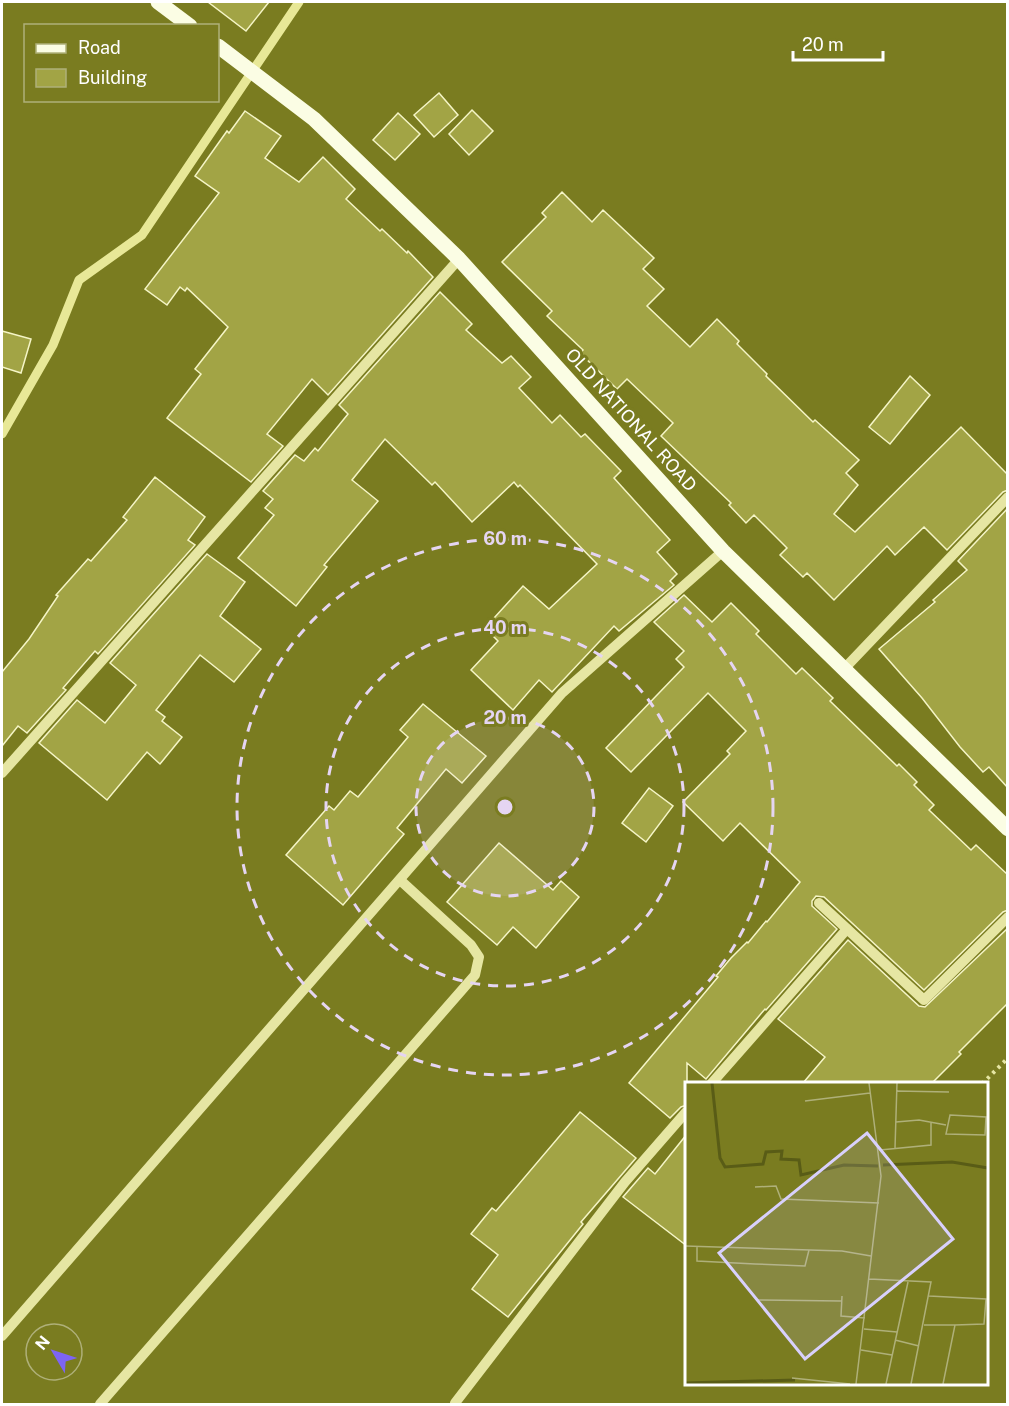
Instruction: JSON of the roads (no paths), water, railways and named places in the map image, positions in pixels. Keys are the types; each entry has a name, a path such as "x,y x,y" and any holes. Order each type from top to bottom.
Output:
{"main road":[{"path":"158,2 187,24"},
{"name":"OLD NATIONAL ROAD","path":"219,47 314,119 459,259 723,551 1008,829"}],"street":[{"path":"2,773 459,259"},
{"path":"843,670 1008,497"},
{"path":"2,1336 562,693 723,551"},
{"path":"100,1404 475,975 478,957 471,945 400,880"},
{"path":"819,903 924,1000 1008,917"},
{"path":"712,1082 847,929"},
{"path":"455,1403 625,1182 685,1114"}],"waterway":[{"path":"2,434 53,345 79,280 142,235 299,2"}]}
